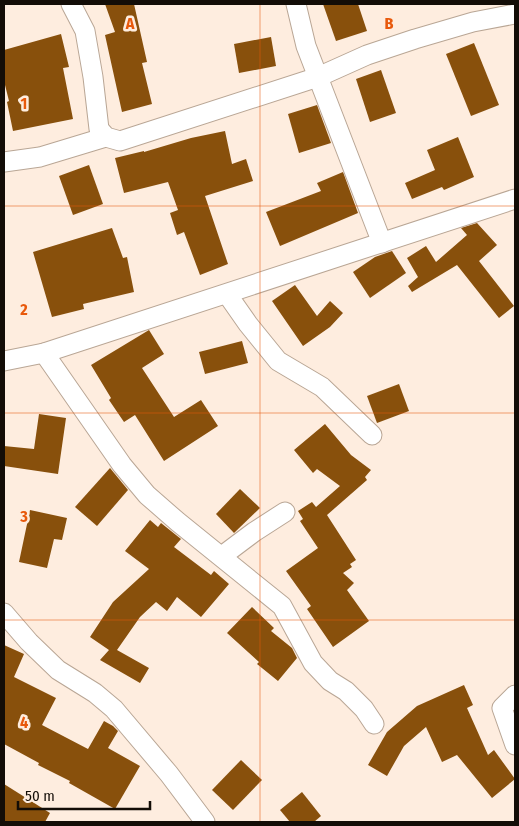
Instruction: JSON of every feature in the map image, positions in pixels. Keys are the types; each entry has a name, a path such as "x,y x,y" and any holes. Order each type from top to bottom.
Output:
{"street":[{"path":"71,4 84,31 93,77 99,129 106,137"},
{"path":"296,4 306,46 382,244"},
{"path":"4,162 40,157 106,137 120,141 318,77 367,55 415,39 473,22 515,14"},
{"path":"4,360 44,353 515,199"},
{"path":"227,294 248,324 278,360 322,387 372,435"},
{"path":"44,353 117,457 147,494 178,522 282,606 313,663 330,680 346,691 364,709 374,724"},
{"path":"222,556 285,512"},
{"path":"4,614 58,670 95,693 114,709 169,774 205,822"},
{"path":"515,695 502,708 515,745"}],"building":[{"path":"105,4 134,4 147,62 142,63 152,104 122,112 105,35 115,32"},
{"path":"323,4 358,4 367,31 336,41"},
{"path":"61,34 69,67 63,68 73,119 13,131 4,81 4,50"},
{"path":"271,37 276,66 239,73 234,44"},
{"path":"474,43 499,105 471,116 446,54"},
{"path":"381,70 396,113 370,122 356,79"},
{"path":"317,105 331,143 299,153 288,114"},
{"path":"225,131 232,164 246,159 253,181 205,196 228,264 200,275 184,232 177,235 170,213 178,210 168,182 124,193 115,158"},
{"path":"458,137 474,177 444,190 442,187 412,199 405,183 435,170 427,150"},
{"path":"89,165 103,204 73,215 59,176"},
{"path":"343,172 358,213 280,246 266,212 321,191 317,183"},
{"path":"477,223 497,245 479,261 514,306 499,318 457,265 412,292 408,286 418,277 407,258 426,246 436,262 467,235 461,228"},
{"path":"112,228 123,258 127,257 134,292 83,304 84,309 52,317 33,252"},
{"path":"392,251 406,273 370,298 353,272 375,257"},
{"path":"295,285 317,316 330,301 343,313 330,327 303,346 272,301"},
{"path":"149,330 164,354 142,368 174,417 201,400 218,426 164,461 135,415 124,422 109,400 111,398 91,365"},
{"path":"242,341 248,363 205,374 199,352"},
{"path":"399,384 409,411 377,423 367,396"},
{"path":"39,414 66,418 58,474 4,466 4,446 34,449"},
{"path":"325,424 351,455 371,470 365,477 367,480 327,515 356,560 350,564 352,567 343,573 354,583 347,590 369,621 333,647 307,609 311,606 286,571 318,548 300,521 303,519 298,511 312,502 316,507 340,486 317,469 313,473 294,450"},
{"path":"110,468 128,490 97,526 75,507"},
{"path":"240,489 260,508 234,533 216,514"},
{"path":"30,510 67,518 62,540 54,539 47,568 19,562"},
{"path":"150,520 158,527 161,523 181,539 174,547 211,575 214,571 229,584 201,617 177,597 167,611 156,602 140,617 117,650 149,668 140,683 100,660 109,650 90,637 113,602 149,569 125,551"},
{"path":"252,607 274,628 271,631 292,648 297,658 278,681 257,664 259,662 227,633"},
{"path":"4,645 24,654 14,677 56,698 42,725 88,749 104,721 118,731 108,748 140,766 115,809 4,744"},
{"path":"464,685 473,705 467,708 488,755 494,750 515,779 492,798 457,755 442,762 426,727 404,746 387,776 368,765 387,732 417,706"},
{"path":"241,760 262,780 233,810 212,790"},
{"path":"4,784 50,813 45,822 4,822"},
{"path":"302,792 321,816 314,822 290,822 280,810"}]}
